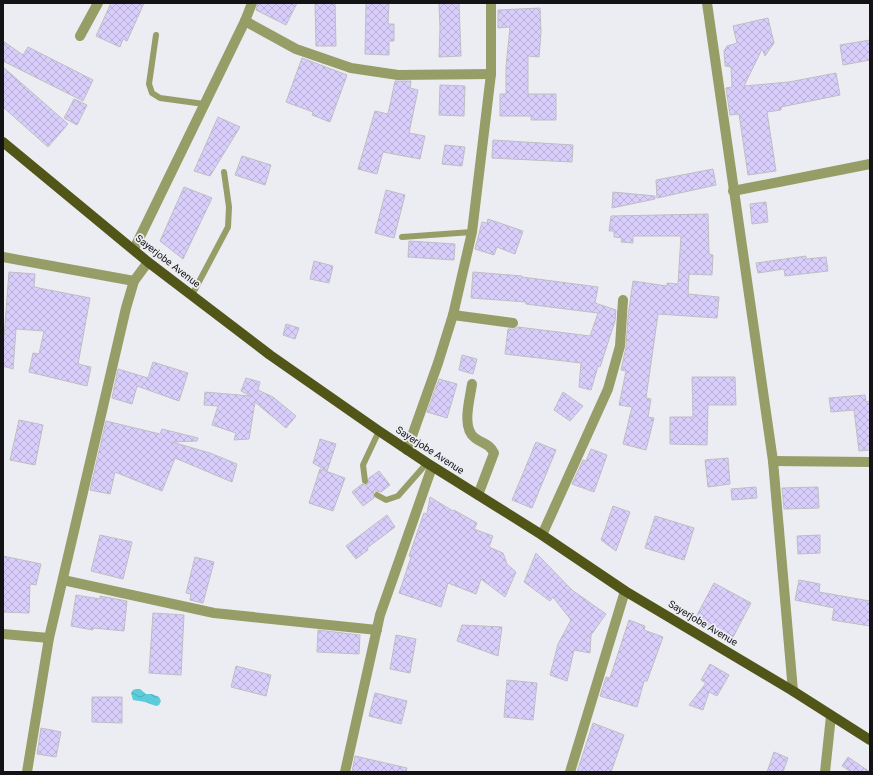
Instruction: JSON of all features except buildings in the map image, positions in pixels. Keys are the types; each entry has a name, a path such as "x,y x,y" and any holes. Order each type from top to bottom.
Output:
{"main road":[{"name":"Sayerjobe Avenue","path":"3,142 148,262 270,355 379,431 429,465 542,535 625,591 793,691 870,740"}],"street":[{"path":"80,36 98,3"},
{"path":"134,249 245,21 252,3"},
{"path":"407,450 454,315 472,232 491,74 491,3"},
{"path":"707,3 773,461 793,691"},
{"path":"245,21 296,49 351,68 398,75 491,74"},
{"path":"733,191 870,164"},
{"path":"3,257 134,281"},
{"path":"27,772 49,638 126,308 134,281 148,262"},
{"path":"542,535 608,389 620,346 623,300"},
{"path":"454,315 512,323"},
{"path":"472,384 467,413 468,430 474,438 491,446 494,453 478,495"},
{"path":"773,461 870,462"},
{"path":"345,772 380,615 429,465"},
{"path":"63,580 214,613 377,630"},
{"path":"570,772 625,591"},
{"path":"3,634 49,638"},
{"path":"825,772 831,716"}],"lane":[{"path":"156,35 149,84 152,94 160,98 204,104"},
{"path":"192,295 228,227 229,207 224,172"},
{"path":"402,237 472,232"},
{"path":"365,481 363,465 379,431"},
{"path":"377,495 386,500 398,496 429,465"}],"water":[{"path":"136,689 140,689 146,694 152,694 159,697 161,701 159,705 156,706 133,700 131,693"}]}
